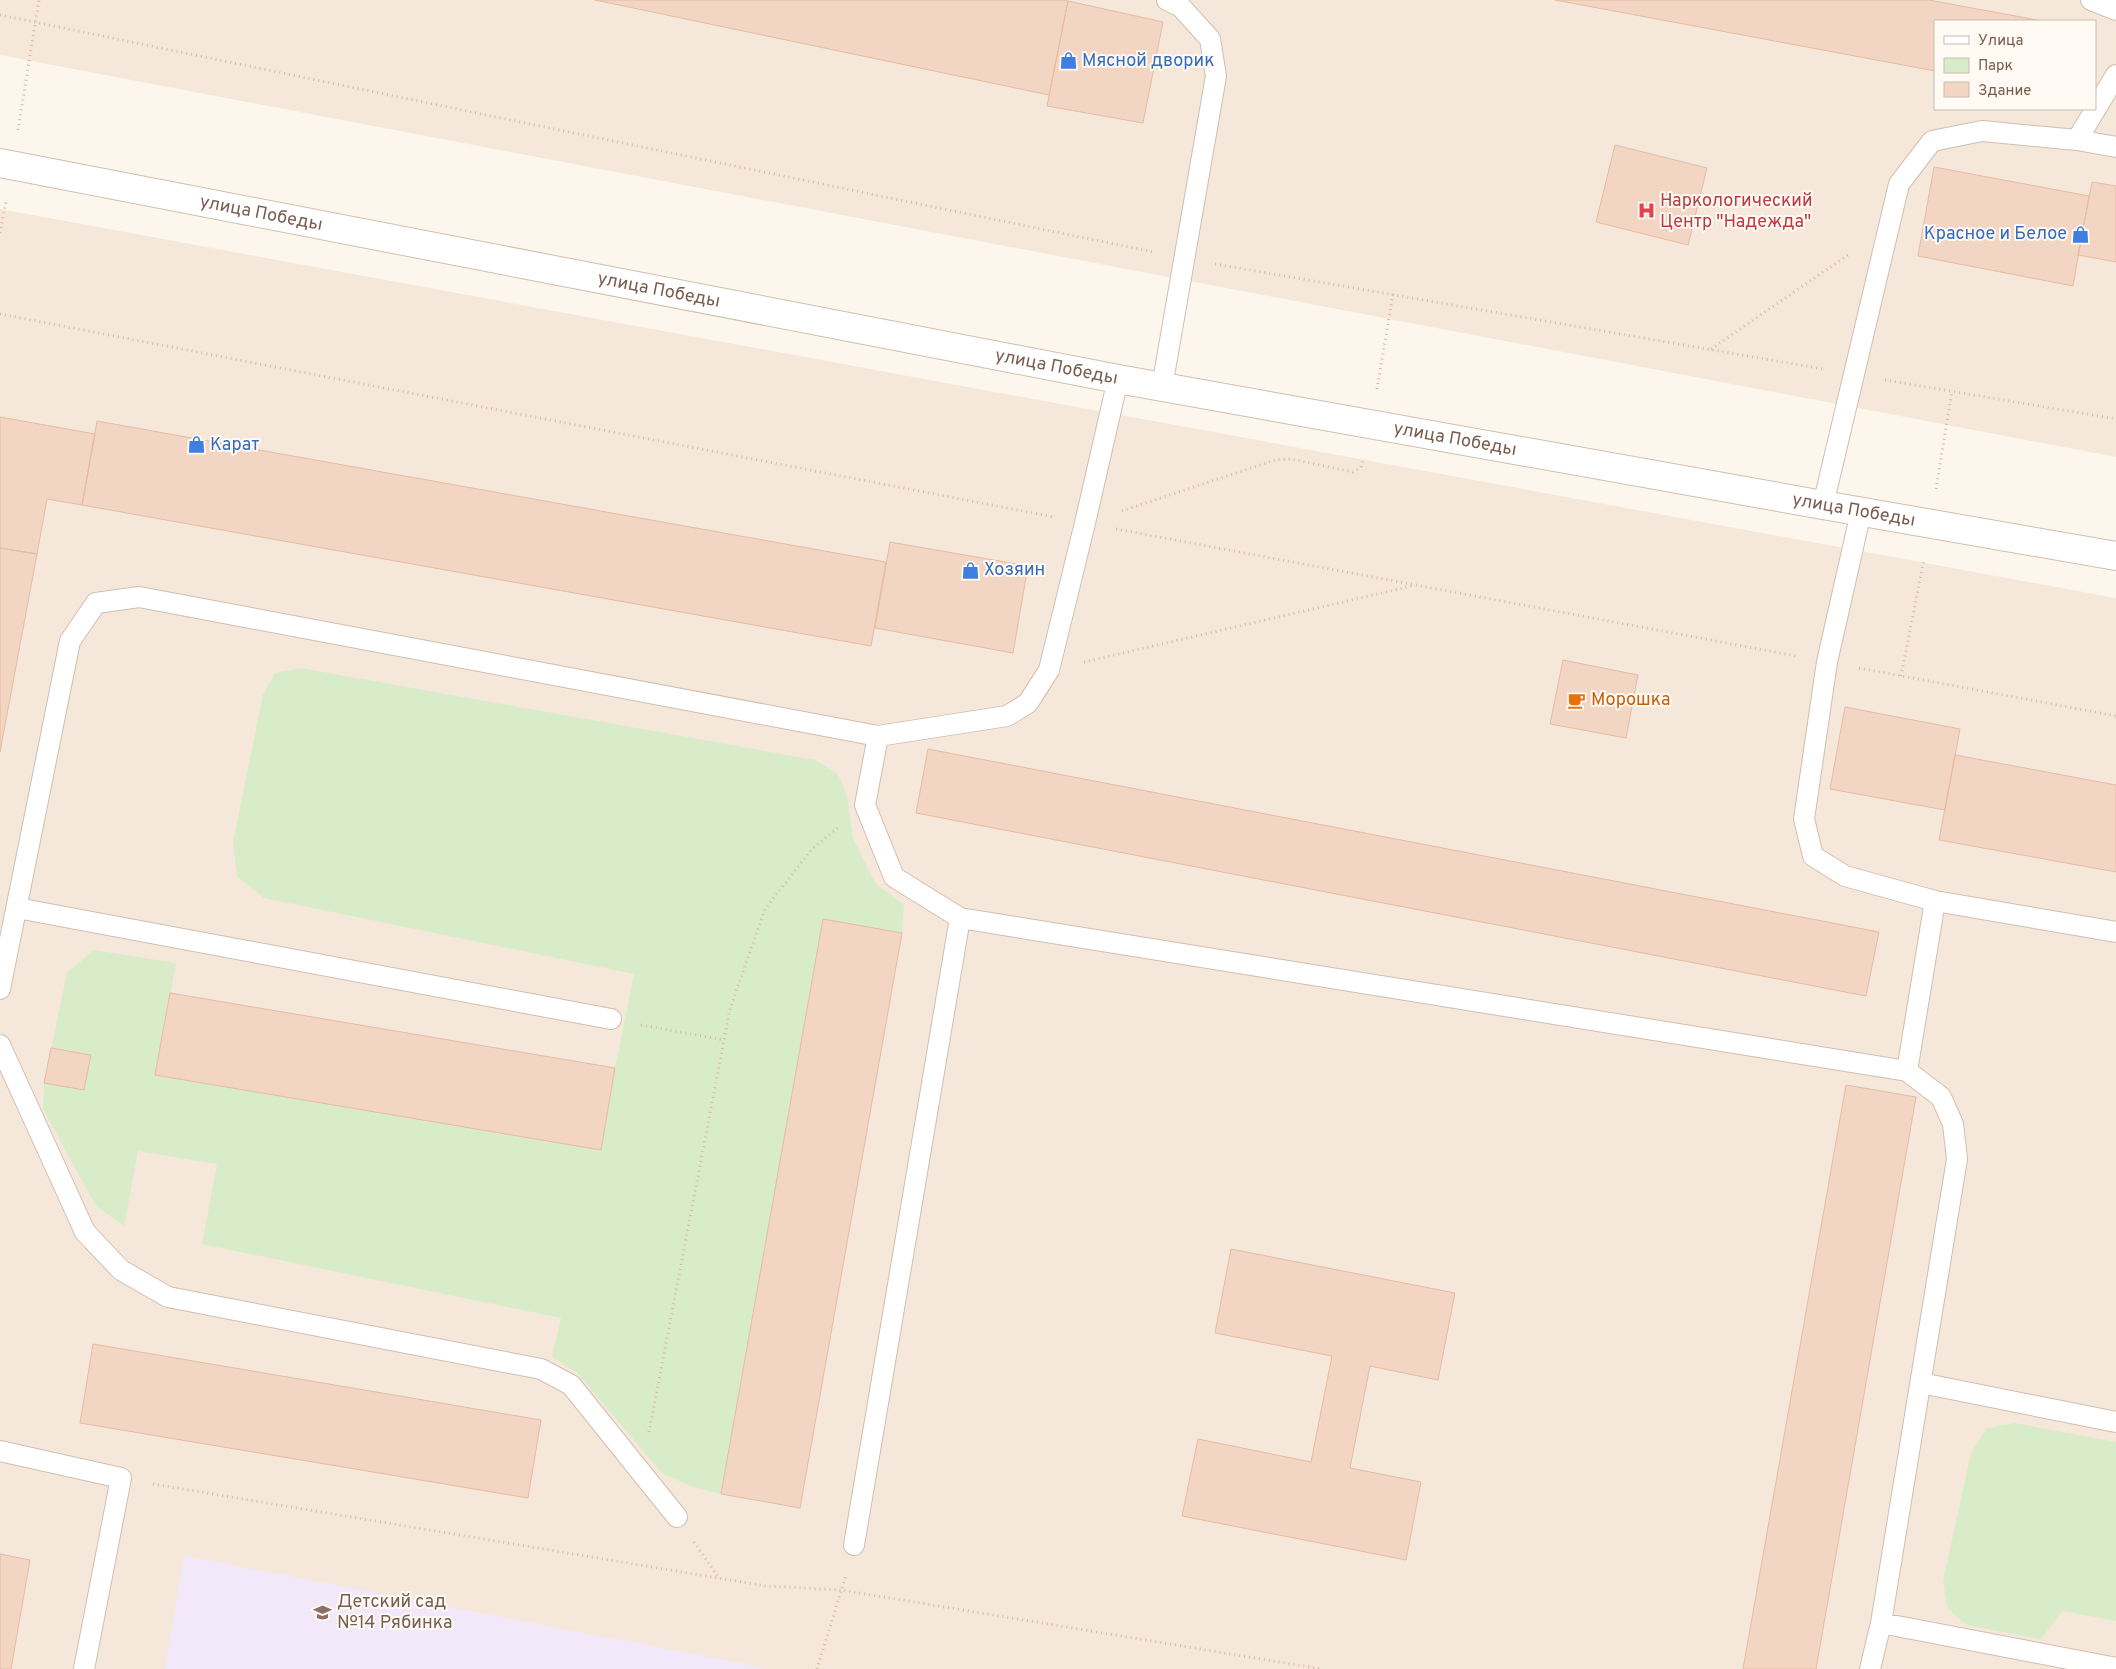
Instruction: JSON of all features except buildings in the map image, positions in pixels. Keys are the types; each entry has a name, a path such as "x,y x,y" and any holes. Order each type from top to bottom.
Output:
{"street":[{"name":"улица Победы","path":"6,164 1118,379 2116,556"}],"lane":[{"path":"1162,387 1216,76 1210,39 1181,7 1167,0"},
{"path":"2091,0 2116,10"},
{"path":"2096,108 2116,75"},
{"path":"2077,140 2095,110"},
{"path":"1823,505 1900,184 1932,141 1982,131 2077,140 2116,147"},
{"path":"0,989 70,641 96,603 139,597 878,736 1007,716 1028,703 1048,670 1086,524 1118,379"},
{"path":"1861,512 1827,662 1804,819 1813,856 1844,876 1935,901 2116,932"},
{"path":"878,736 865,805 894,877 960,918 1907,1072 1941,1097 1953,1124 1957,1159 1881,1623 1870,1669"},
{"path":"1907,1072 1935,901"},
{"path":"16,908 611,1019"},
{"path":"854,1545 960,918"},
{"path":"0,1045 85,1232 121,1270 168,1296 541,1369 571,1385 676,1517"},
{"path":"1921,1383 2116,1422"},
{"path":"0,1451 121,1478 84,1669"},
{"path":"1881,1623 2116,1668"}],"path":[{"path":"6,164 39,0"},
{"path":"0,15 1185,258 2116,419"},
{"path":"1710,350 1890,226"},
{"path":"0,314 1086,524 2116,716"},
{"path":"1048,670 1414,585"},
{"path":"641,1474 730,1009 765,910 812,849 865,805"},
{"path":"611,1019 724,1040"},
{"path":"121,1478 766,1586 841,1590 1322,1669"},
{"path":"676,1517 720,1578"},
{"path":"817,1669 854,1545"}],"shaded area":[{"path":"0,0 2116,0 2116,457 0,55"},
{"path":"0,209 2116,598 2116,1669 0,1669"},
{"name":"Детский сад №14 Рябинка","path":"184,1556 760,1667 760,1669 165,1669"}],"green space":[{"path":"301,668 815,760 838,774 847,797 853,838 875,883 904,905 902,933 823,920 721,1494 690,1486 662,1473 577,1373 552,1357 561,1318 202,1244 217,1164 138,1151 124,1226 96,1206 43,1109 44,1083 67,973 94,950 176,963 156,1075 601,1150 634,974 264,898 237,876 233,842 263,695 275,673"},
{"path":"2015,1423 2116,1442 2116,1621 2062,1611 2041,1639 1966,1625 1947,1607 1943,1581 1971,1453 1987,1428"}],"place":[{"name":"Мясной дворик","path":"1068,61"},
{"name":"Наркологический Центр \"Надежда\"","path":"1646,211"},
{"name":"Красное и Белое","path":"2081,234"},
{"name":"Карат","path":"196,445"},
{"name":"Хозяин","path":"970,570"},
{"name":"Морошка","path":"1577,700"},
{"name":"Детский сад №14 Рябинка","path":"323,1612"}]}
